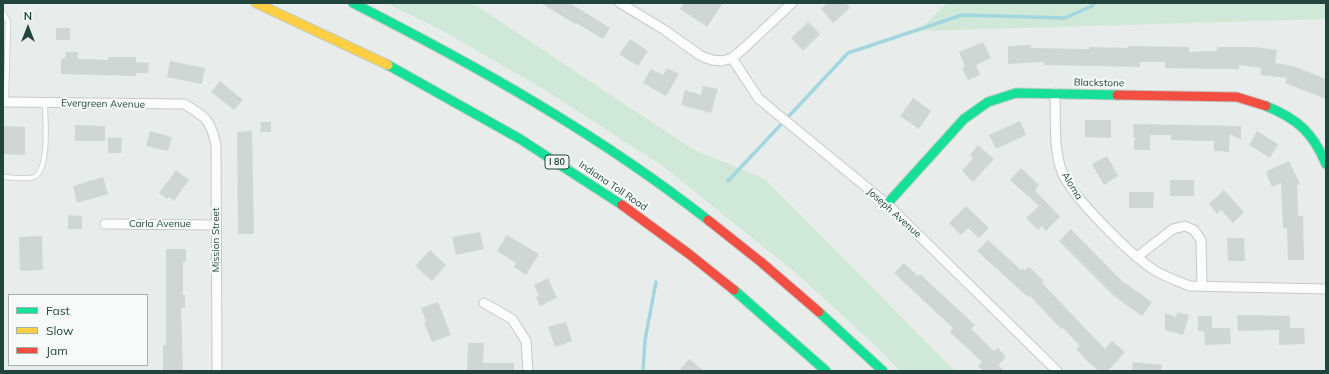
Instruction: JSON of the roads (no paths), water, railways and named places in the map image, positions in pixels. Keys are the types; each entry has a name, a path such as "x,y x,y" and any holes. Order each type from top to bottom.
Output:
{"main road":[{"name":"Indiana Toll Road","path":"256,3 329,35 398,69 468,107 527,142 604,192 669,239 734,290 826,371"},
{"path":"353,3 409,30 484,71 618,154 689,205 756,257 805,299 883,371"},
{"name":"Blackstone","path":"887,204 964,119 988,102 1016,93 1237,97 1266,104 1289,115 1308,132 1323,154 1326,164"}],"street":[{"path":"620,3 663,29 701,56 712,60 722,61 732,58 792,3"},
{"name":"Joseph Avenue","path":"732,58 759,99 802,136 887,204 1056,371"},
{"name":"Aloma","path":"1055,93 1056,143 1062,173 1080,199 1137,257 1154,270 1171,279 1190,286 1326,289"},
{"name":"Evergreen Avenue","path":"5,102 184,104 201,114"},
{"name":"Mission Street","path":"201,114 212,128 216,145 215,225 217,371"},
{"name":"Carla Avenue","path":"105,224 215,225"},
{"path":"1137,257 1173,229 1185,226 1194,230 1201,240 1202,286"},
{"path":"484,303 512,319 526,341 528,371"}],"lane":[{"path":"3,13 8,21 5,102"},
{"path":"3,177 33,177 39,173 44,162 45,103"}],"waterway":[{"path":"728,181 848,53 962,15 1065,18 1092,6 1094,3"},
{"path":"643,371 645,340 656,282"}]}
